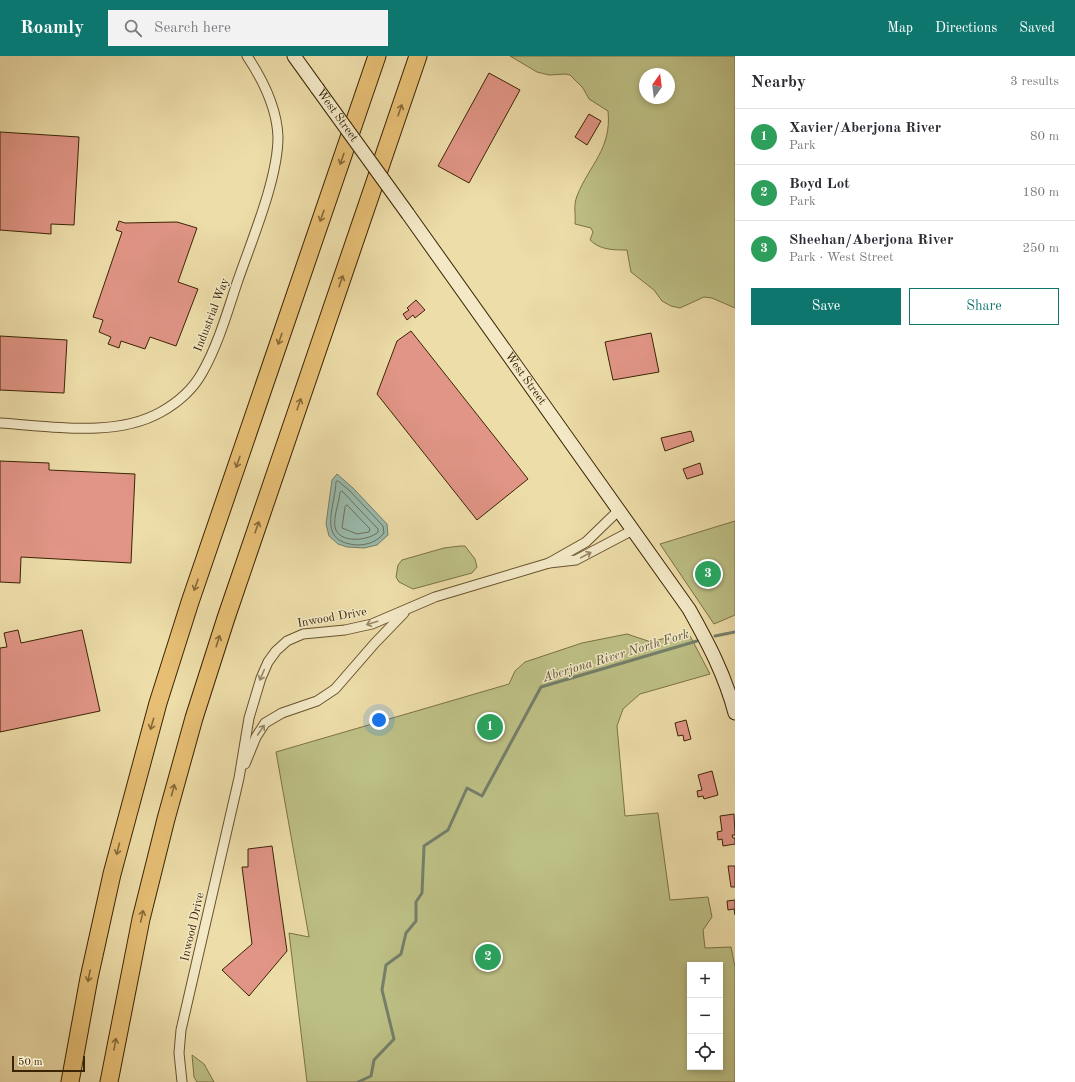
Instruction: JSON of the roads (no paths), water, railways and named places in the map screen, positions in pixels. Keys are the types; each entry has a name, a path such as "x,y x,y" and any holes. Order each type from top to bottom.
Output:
{"highway":[{"path":"358,112 367,56"},
{"path":"70,1082 90,971 110,881 158,704 194,589 377,56"},
{"path":"109,1082 141,919 162,832 194,718 226,618 418,56"}],"main road":[{"name":"West Street","path":"294,56 689,609 707,639 722,670 735,713"}],"street":[{"name":"Industrial Way","path":"0,422 96,428 131,424 154,416 171,406 187,393 202,373 219,334 250,248 268,191 276,152 278,137 273,109 266,91 247,56"},
{"name":"Inwood Drive","path":"549,563 586,542 619,510"},
{"name":"Inwood Drive","path":"182,1082 179,1053 181,1030 239,778 248,718 261,678 268,662 276,651 287,641 303,634 354,628 389,618 435,597 549,563 576,560 633,530"},
{"name":"Inwood Drive","path":"239,778 256,737 265,723 282,713 317,701 335,689 374,643 408,609"}],"water":[{"path":"337,474 353,488 387,524 388,535 377,545 364,548 347,547 338,544 329,536 326,524 332,480"}],"waterway":[{"name":"Aberjona River North Fork","path":"715,636 735,632"},
{"name":"Aberjona River North Fork","path":"358,1082 371,1076 374,1060 394,1039 382,990 386,965 401,954 406,933 416,921 416,902 422,893 424,846 448,830 467,788 482,796 541,687 697,641"}],"place":[{"name":"Sheehan/Aberjona River","path":"708,574"},
{"name":"Xavier/Aberjona River","path":"490,727"},
{"name":"Boyd Lot","path":"488,957"}]}
